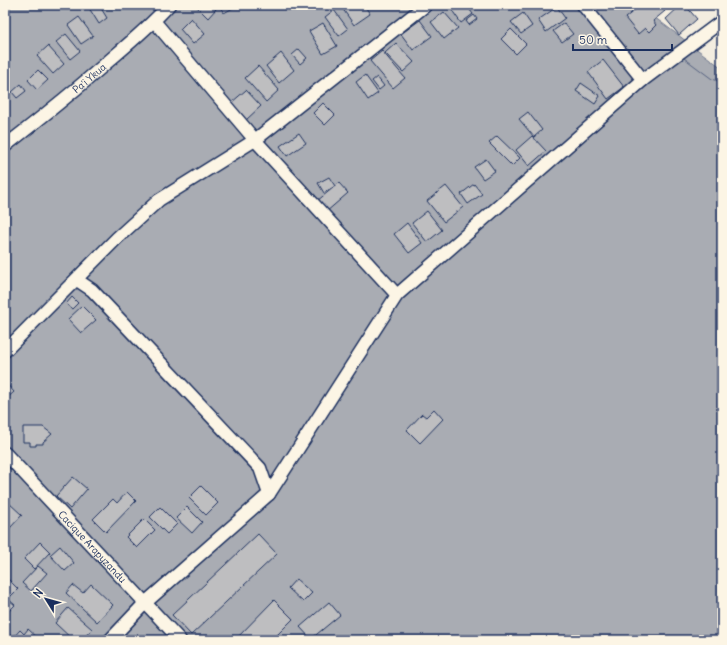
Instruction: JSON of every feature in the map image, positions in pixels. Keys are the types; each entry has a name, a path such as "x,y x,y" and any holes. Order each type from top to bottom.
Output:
{"street":[{"name":"Pa'i Ykua","path":"5,146 38,121 154,22 169,5"},
{"path":"5,351 117,238 159,200 255,140 426,5"},
{"path":"583,5 643,80"},
{"path":"110,640 145,604 269,494 397,294 643,80 722,21"},
{"path":"154,22 255,140 397,294"},
{"path":"76,280 92,290 260,468 269,494"},
{"name":"Cacique Arapyzandu","path":"5,453 180,640"}],"water":[{"path":"5,5 638,5 722,68 722,640 5,640"}],"building":[{"path":"94,5 99,5 107,18 99,24 89,8"},
{"path":"195,5 212,5 216,9 208,18"},
{"path":"219,5 238,5 224,13"},
{"path":"340,5 364,5 370,14 354,25"},
{"path":"466,5 473,14 461,23 449,6"},
{"path":"641,5 660,5 665,11 653,21 656,25 649,32 645,28 638,34 625,18"},
{"path":"681,5 685,5 697,19 679,35 666,19"},
{"path":"557,7 565,18 546,32 538,20"},
{"path":"334,10 348,29 339,36 325,17"},
{"path":"444,12 458,28 444,39 431,22"},
{"path":"523,13 532,26 521,34 511,22"},
{"path":"474,15 477,19 469,25 466,21"},
{"path":"79,17 93,36 81,44 68,25"},
{"path":"191,18 205,34 193,44 180,29"},
{"path":"420,20 432,36 413,50 401,34"},
{"path":"323,23 337,46 323,54 309,31"},
{"path":"564,23 573,34 562,42 553,31"},
{"path":"511,29 526,44 516,54 501,39"},
{"path":"66,34 80,51 70,59 56,42"},
{"path":"396,43 414,62 403,72 385,53"},
{"path":"48,46 64,64 53,74 37,56"},
{"path":"299,49 307,58 300,64 292,55"},
{"path":"382,51 405,78 393,88 370,61"},
{"path":"281,53 294,70 279,83 266,66"},
{"path":"603,60 624,87 608,99 588,72"},
{"path":"258,66 279,90 266,102 245,78"},
{"path":"38,70 48,80 37,90 28,80"},
{"path":"365,75 378,93 368,100 356,82"},
{"path":"377,77 384,86 379,90 372,81"},
{"path":"581,83 600,96 595,104 576,91"},
{"path":"21,84 26,91 17,98 12,92"},
{"path":"246,90 261,106 246,120 231,103"},
{"path":"323,103 335,115 325,125 313,113"},
{"path":"528,112 542,130 534,137 519,119"},
{"path":"299,133 306,143 287,156 280,146"},
{"path":"497,136 520,158 512,166 489,143"},
{"path":"532,136 546,151 529,166 516,150"},
{"path":"486,159 495,171 483,179 474,167"},
{"path":"329,177 335,186 324,193 318,183"},
{"path":"339,183 348,193 326,212 317,201"},
{"path":"474,184 482,194 468,204 461,194"},
{"path":"446,186 463,207 444,222 427,201"},
{"path":"427,211 442,230 427,242 412,223"},
{"path":"407,223 422,243 409,253 394,234"},
{"path":"72,297 78,303 72,309 66,304"},
{"path":"82,306 96,320 81,333 68,319"},
{"path":"5,382 14,392 5,400"},
{"path":"434,409 443,419 420,443 407,430 422,414 426,417"},
{"path":"23,427 43,427 52,434 43,442 43,444 30,446 30,442 23,442"},
{"path":"73,477 87,489 70,509 56,496"},
{"path":"201,486 218,503 206,515 189,498"},
{"path":"127,492 136,501 106,532 93,519 113,499 117,503"},
{"path":"9,503 22,515 10,528 7,524 5,525 5,508"},
{"path":"160,507 177,524 167,534 150,517"},
{"path":"187,507 202,522 192,533 176,518"},
{"path":"144,519 155,530 137,548 126,537"},
{"path":"258,534 277,554 191,635 172,615"},
{"path":"40,542 50,552 34,569 24,559"},
{"path":"60,546 74,563 65,571 50,555"},
{"path":"38,566 47,573 31,591 22,583"},
{"path":"8,579 18,589 8,599 15,605 5,615 5,582"},
{"path":"296,579 312,593 303,602 288,588"},
{"path":"91,584 113,605 97,622 66,593 73,585 83,593"},
{"path":"274,600 293,619 272,640 235,640"},
{"path":"329,602 340,615 311,639 300,627"},
{"path":"68,608 92,629 82,640 73,640 55,623"},
{"path":"28,629 40,640 11,640 20,630 24,634"}]}
